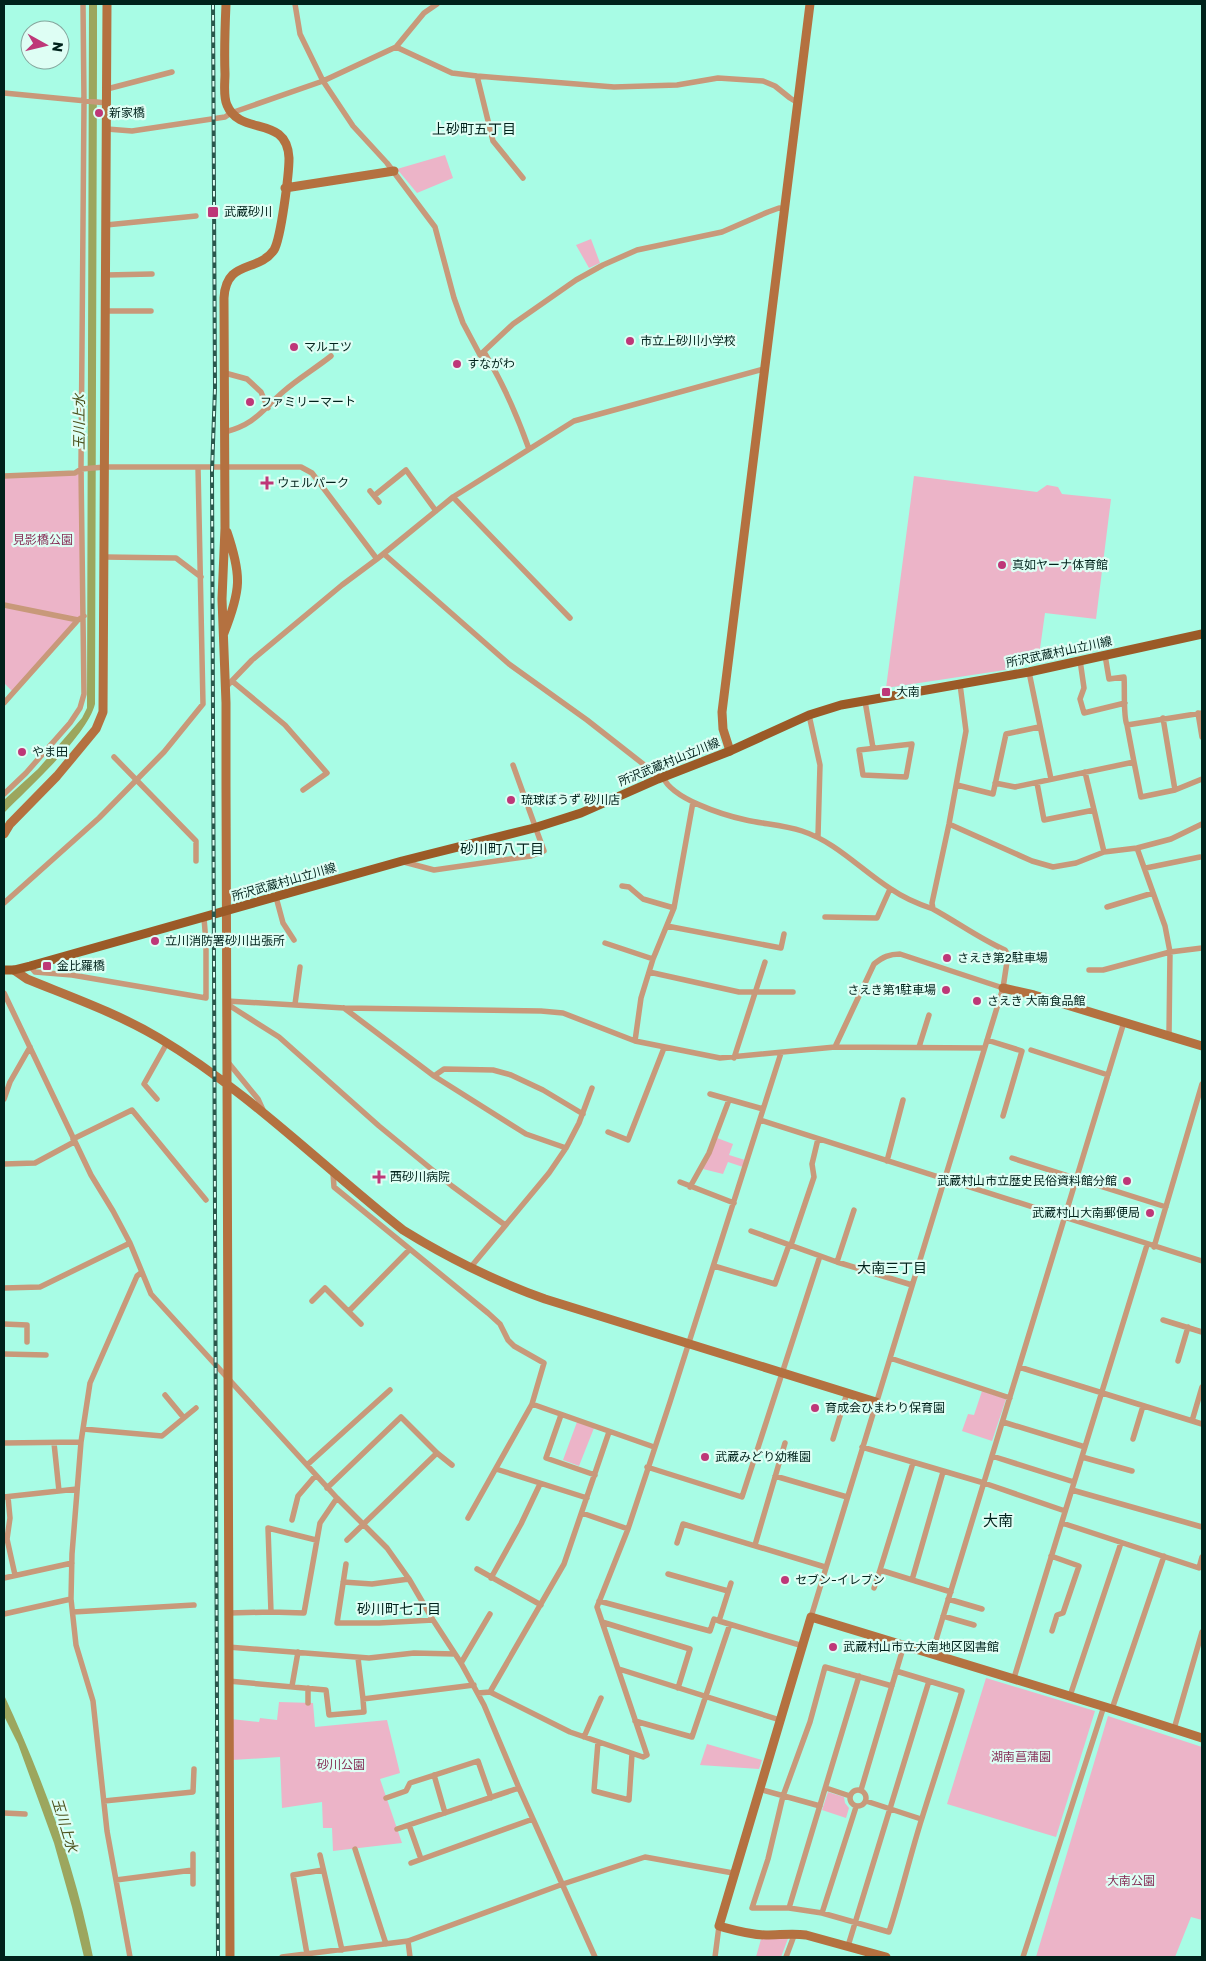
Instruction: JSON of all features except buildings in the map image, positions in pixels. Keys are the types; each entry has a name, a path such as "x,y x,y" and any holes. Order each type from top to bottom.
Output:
{"main road":[{"name":"所沢武蔵村山立川線","path":"4,970 14,970 30,966 402,861 534,828 581,813 730,751 809,715 841,705 1029,672 1202,634"}],"street":[{"path":"4,794 70,723 80,708 84,694 86,102 82,4"},
{"path":"4,834 10,824 57,776 96,729 104,712 103,468 106,311 106,4"},
{"path":"226,4 225,101 231,113 244,123 273,130 285,142 289,155 278,239 273,251 263,260 237,271 230,278 226,288 224,372 225,528 222,571 225,689 228,1061 230,1957"},
{"path":"295,4 300,34 323,81 354,126 394,171 435,226 454,298 463,323 480,355 513,324 576,280 603,265 638,250 722,232 768,212 779,208 785,209"},
{"path":"107,129 132,131 225,117 231,113 323,81 396,47 424,13 437,4"},
{"path":"730,751 723,729 722,712 810,4"},
{"path":"396,47 452,73 537,82 614,87 677,85 718,78 763,81 775,86 798,103"},
{"path":"107,89 172,72"},
{"path":"477,76 493,141 523,178"},
{"path":"4,93 105,103"},
{"path":"285,188 394,171"},
{"path":"106,225 196,216"},
{"path":"106,275 152,274"},
{"path":"106,311 151,311"},
{"path":"484,352 499,377 529,449"},
{"path":"225,432 244,426 261,415 285,390 331,356"},
{"path":"225,689 252,660 342,585 384,554 453,497 574,421 764,369"},
{"path":"224,372 247,379 261,392 268,408"},
{"path":"4,476 75,473 84,469 103,468 198,466 294,467 306,470 312,474 377,559"},
{"path":"4,904 99,818 136,781 164,752 203,704 198,466"},
{"path":"379,502 372,493 406,470 436,511"},
{"path":"453,497 570,618"},
{"path":"224,633 231,616 238,585 236,565 225,528"},
{"path":"384,554 509,664 588,720 662,778 666,785 693,802 745,820 799,830 818,836 890,889 961,924 985,941 1005,950 1008,955 1003,988 759,1788 719,1926 714,1957"},
{"path":"104,557 176,558 201,577"},
{"path":"4,605 78,620"},
{"path":"4,703 78,620 84,616"},
{"path":"1105,655 1109,679 1124,677 1124,719 1127,724 1141,797 1175,790 1202,779"},
{"path":"1080,660 1084,688 1080,699 1084,713 1125,703"},
{"path":"1029,672 1051,779"},
{"path":"232,681 285,725 327,774 303,790"},
{"path":"932,909 966,725 960,684"},
{"path":"865,701 872,748"},
{"path":"1127,724 1200,713 1202,737"},
{"path":"809,715 820,765 818,836"},
{"path":"1163,718 1175,790"},
{"path":"956,786 993,794 1006,734 1039,726"},
{"path":"912,744 906,777 863,775 859,750 872,748 912,744"},
{"path":"114,757 196,841 196,861"},
{"path":"995,784 1015,787 1134,762"},
{"path":"402,861 434,870 531,856 544,851 534,828 513,765"},
{"path":"1085,772 1104,852"},
{"path":"1037,783 1044,820 1094,810"},
{"path":"635,1041 641,998 653,959 674,908 693,802"},
{"path":"949,824 1032,861 1053,867 1076,863 1104,852 1137,848 1171,839 1202,824"},
{"path":"1137,848 1146,868 1165,926 1170,952 1169,1035"},
{"path":"1146,868 1200,857"},
{"path":"622,886 629,887 643,899 674,908"},
{"path":"825,917 877,918 890,889"},
{"path":"1107,907 1153,893"},
{"path":"276,897 283,923 294,940"},
{"path":"30,966 35,972 72,975 206,998 204,918"},
{"path":"668,926 781,948 784,934"},
{"path":"605,943 653,959"},
{"path":"1089,970 1103,970 1170,952 1202,948"},
{"path":"835,1047 874,964 882,957 891,954 900,954 1003,988 1034,995 1202,1046"},
{"path":"734,1058 765,962"},
{"path":"295,1004 300,968"},
{"path":"14,970 27,978 125,1020 167,1043 227,1083 333,1173 404,1230 428,1246 470,1268 512,1287 545,1299 876,1402"},
{"path":"649,972 738,992 793,992"},
{"path":"4,993 91,1175 114,1212 130,1243 151,1294 327,1488 387,1548 462,1663 478,1693 518,1788 595,1957"},
{"path":"227,1002 344,1008 563,1013 635,1041 720,1058 781,1054 835,1047 984,1048"},
{"path":"227,1002 279,1037 379,1126 452,1186 505,1225"},
{"path":"344,1008 434,1076 526,1134 566,1148"},
{"path":"918,1047 929,1015"},
{"path":"932,1653 1124,1022"},
{"path":"987,1040 1022,1051 1003,1116"},
{"path":"157,1100 144,1084 167,1043"},
{"path":"4,1099 10,1082 30,1047"},
{"path":"608,1132 628,1140 664,1048"},
{"path":"1031,1050 1108,1075"},
{"path":"478,1693 490,1692 584,1737 632,1754 643,1757 647,1755 597,1608 628,1529 690,1343 781,1054"},
{"path":"228,1061 258,1099 266,1117"},
{"path":"434,1076 444,1069 493,1070 511,1075 543,1090 583,1114"},
{"path":"1154,1247 1202,1084"},
{"path":"470,1268 549,1173 566,1148 583,1114 592,1088"},
{"path":"710,1094 764,1109"},
{"path":"690,1187 709,1153 729,1100"},
{"path":"887,1161 903,1100"},
{"path":"4,1164 35,1164 74,1140 132,1110 206,1200"},
{"path":"760,1120 1202,1261"},
{"path":"714,1266 774,1284 814,1177 812,1164 818,1139"},
{"path":"1012,1158 1166,1207"},
{"path":"333,1173 334,1187 488,1313 500,1324 508,1340 514,1346 544,1363 532,1404 468,1518"},
{"path":"680,1182 734,1203"},
{"path":"837,1262 854,1210"},
{"path":"751,1231 837,1262 912,1286"},
{"path":"4,1288 40,1287 130,1243"},
{"path":"1014,1678 1147,1245"},
{"path":"349,1311 409,1250"},
{"path":"647,1468 742,1497 820,1256"},
{"path":"130,1957 107,1831 93,1701 76,1645 71,1599 80,1442 90,1383 137,1276 142,1272"},
{"path":"312,1300 325,1288 362,1324"},
{"path":"1163,1320 1202,1332"},
{"path":"4,1324 27,1325 27,1342"},
{"path":"1178,1361 1188,1327"},
{"path":"4,1354 46,1355"},
{"path":"890,1358 1010,1398"},
{"path":"1019,1367 1202,1424"},
{"path":"1192,1421 1202,1387"},
{"path":"307,1465 390,1390"},
{"path":"832,1439 847,1393"},
{"path":"165,1395 184,1418"},
{"path":"532,1404 654,1447"},
{"path":"1133,1439 1143,1406"},
{"path":"83,1429 162,1436 196,1408"},
{"path":"561,1415 546,1458 595,1474"},
{"path":"327,1488 401,1417 437,1453 452,1464"},
{"path":"1003,1422 1085,1448"},
{"path":"490,1692 564,1564 610,1432"},
{"path":"4,1443 80,1442"},
{"path":"54,1443 59,1491"},
{"path":"755,1545 785,1443"},
{"path":"862,1447 984,1483 1065,1511"},
{"path":"347,1540 437,1453"},
{"path":"992,1456 1074,1482"},
{"path":"1082,1458 1132,1472"},
{"path":"874,1588 913,1463"},
{"path":"496,1469 587,1498"},
{"path":"912,1580 943,1472"},
{"path":"292,1520 298,1496 316,1475"},
{"path":"775,1476 847,1497"},
{"path":"492,1578 540,1484"},
{"path":"15,1575 7,1539 10,1518 6,1497 77,1489"},
{"path":"1072,1490 1202,1527"},
{"path":"229,1614 304,1613 320,1523 337,1498"},
{"path":"582,1513 628,1529"},
{"path":"1062,1523 1199,1568 1202,1557"},
{"path":"677,1543 683,1524 825,1567"},
{"path":"270,1612 268,1528 316,1540"},
{"path":"1070,1696 1121,1543"},
{"path":"1051,1556 1079,1566 1063,1613 1057,1615 1052,1631"},
{"path":"1023,1957 1108,1708 1164,1556"},
{"path":"4,1578 72,1563"},
{"path":"346,1564 337,1622 379,1623 433,1620"},
{"path":"477,1569 541,1605"},
{"path":"880,1570 951,1592"},
{"path":"668,1574 728,1591"},
{"path":"343,1582 372,1584 409,1579"},
{"path":"720,1621 731,1582"},
{"path":"4,1614 71,1599"},
{"path":"948,1599 982,1609"},
{"path":"599,1601 710,1631 714,1619 803,1646"},
{"path":"73,1612 194,1605"},
{"path":"462,1663 490,1614"},
{"path":"943,1616 974,1625"},
{"path":"811,1617 1014,1678 1202,1738"},
{"path":"602,1622 690,1649 678,1688"},
{"path":"635,1721 692,1737 730,1624"},
{"path":"1174,1729 1202,1632"},
{"path":"861,1790 904,1645"},
{"path":"228,1647 358,1658 376,1658 414,1653 455,1654"},
{"path":"292,1686 298,1652"},
{"path":"228,1681 326,1690 328,1715 364,1712 358,1658"},
{"path":"892,1686 825,1667 810,1722 783,1796 768,1859 752,1908 789,1908 822,1913 889,1932 962,1691 896,1671"},
{"path":"619,1669 780,1720"},
{"path":"789,1908 859,1676"},
{"path":"848,1946 929,1681"},
{"path":"363,1699 474,1685"},
{"path":"308,1688 308,1703"},
{"path":"584,1737 600,1698"},
{"path":"598,1742 594,1790 629,1800 632,1754"},
{"path":"386,1798 406,1791 410,1783 478,1761 491,1798"},
{"path":"104,1801 193,1792 194,1769"},
{"path":"434,1775 445,1813"},
{"path":"397,1829 518,1788"},
{"path":"759,1788 820,1806"},
{"path":"826,1788 850,1796"},
{"path":"850,1796 853,1792 861,1790"},
{"path":"861,1790 866,1796 866,1801"},
{"path":"850,1796 851,1804 856,1806 861,1806 866,1801"},
{"path":"866,1801 922,1819"},
{"path":"822,1913 856,1806"},
{"path":"4,1813 25,1814"},
{"path":"410,1862 533,1819"},
{"path":"409,1825 421,1859"},
{"path":"355,1849 386,1944"},
{"path":"193,1854 193,1884"},
{"path":"320,1855 342,1950"},
{"path":"282,1957 408,1941 563,1884 645,1857 734,1873"},
{"path":"116,1880 193,1870"},
{"path":"307,1954 294,1875 323,1870"},
{"path":"719,1926 759,1935 794,1933 886,1957"},
{"path":"786,1957 794,1933"},
{"path":"408,1941 410,1957"}],"green space":[{"path":"445,155 453,178 417,193 397,169"},
{"path":"591,239 600,263 589,268 576,245"},
{"name":"見影橋公園","path":"84,472 81,615 12,691 4,683 4,610 8,605 4,603 4,478"},
{"name":"真如ヤーナ体育館","path":"914,476 1037,492 1047,485 1058,487 1062,494 1111,499 1096,619 1045,613 1039,656 1021,654 1005,670 886,688"},
{"path":"717,1138 733,1144 729,1155 745,1160 743,1167 728,1162 723,1174 703,1169"},
{"path":"982,1391 1006,1399 992,1441 962,1431 968,1414 974,1415"},
{"path":"577,1422 594,1428 579,1466 563,1460"},
{"name":"湖南菖蒲園","path":"986,1678 1095,1711 1056,1837 947,1804"},
{"name":"砂川公園","path":"279,1702 313,1703 315,1727 387,1720 400,1773 380,1779 402,1843 333,1851 332,1828 323,1828 322,1802 282,1808 280,1757 232,1760 231,1719 259,1722 260,1718 277,1720"},
{"name":"大南公園","path":"1108,1716 1202,1747 1202,1920 1191,1917 1175,1957 1036,1957"},
{"path":"707,1744 762,1760 759,1769 700,1765"},
{"path":"828,1792 844,1797 845,1803 849,1808 846,1818 822,1810"},
{"path":"789,1936 781,1957 756,1957 761,1939"}],"shaded area":[{"path":"89,4 97,4 95,704 90,717 69,746 4,813 4,800 38,769 82,718 87,708"},
{"path":"4,1695 45,1791 56,1823 77,1889 93,1957 84,1957 54,1843 18,1744 4,1716"}],"railway":[{"path":"213,4 215,388 212,471 218,1957"}],"place":[{"name":"新家橋","path":"99,113"},
{"name":"武蔵砂川","path":"213,212"},
{"name":"市立上砂川小学校","path":"630,341"},
{"name":"マルエツ","path":"294,347"},
{"name":"すながわ","path":"457,364"},
{"name":"ファミリーマート","path":"250,402"},
{"name":"ウェルパーク","path":"267,483"},
{"name":"真如ヤーナ体育館","path":"1002,565"},
{"name":"大南","path":"886,692"},
{"name":"やま田","path":"22,752"},
{"name":"琉球ぼうず 砂川店","path":"511,800"},
{"name":"立川消防署砂川出張所","path":"155,941"},
{"name":"さえき第2駐車場","path":"947,958"},
{"name":"金比羅橋","path":"47,966"},
{"name":"さえき第1駐車場","path":"946,990"},
{"name":"さえき 大南食品館","path":"977,1001"},
{"name":"西砂川病院","path":"379,1177"},
{"name":"武蔵村山市立歴史民俗資料館分館","path":"1127,1181"},
{"name":"武蔵村山大南郵便局","path":"1150,1213"},
{"name":"育成会ひまわり保育園","path":"815,1408"},
{"name":"武蔵みどり幼稚園","path":"705,1457"},
{"name":"セブン-イレブン","path":"785,1580"},
{"name":"武蔵村山市立大南地区図書館","path":"833,1647"}],"district":[{"name":"上砂町五丁目","path":"474,129"},
{"name":"砂川町八丁目","path":"502,849"},
{"name":"大南三丁目","path":"892,1268"},
{"name":"大南","path":"998,1521"},
{"name":"砂川町七丁目","path":"399,1609"}],"water label":[{"name":"玉川上水","path":"79,422"},
{"name":"玉川上水","path":"65,1825"}]}
